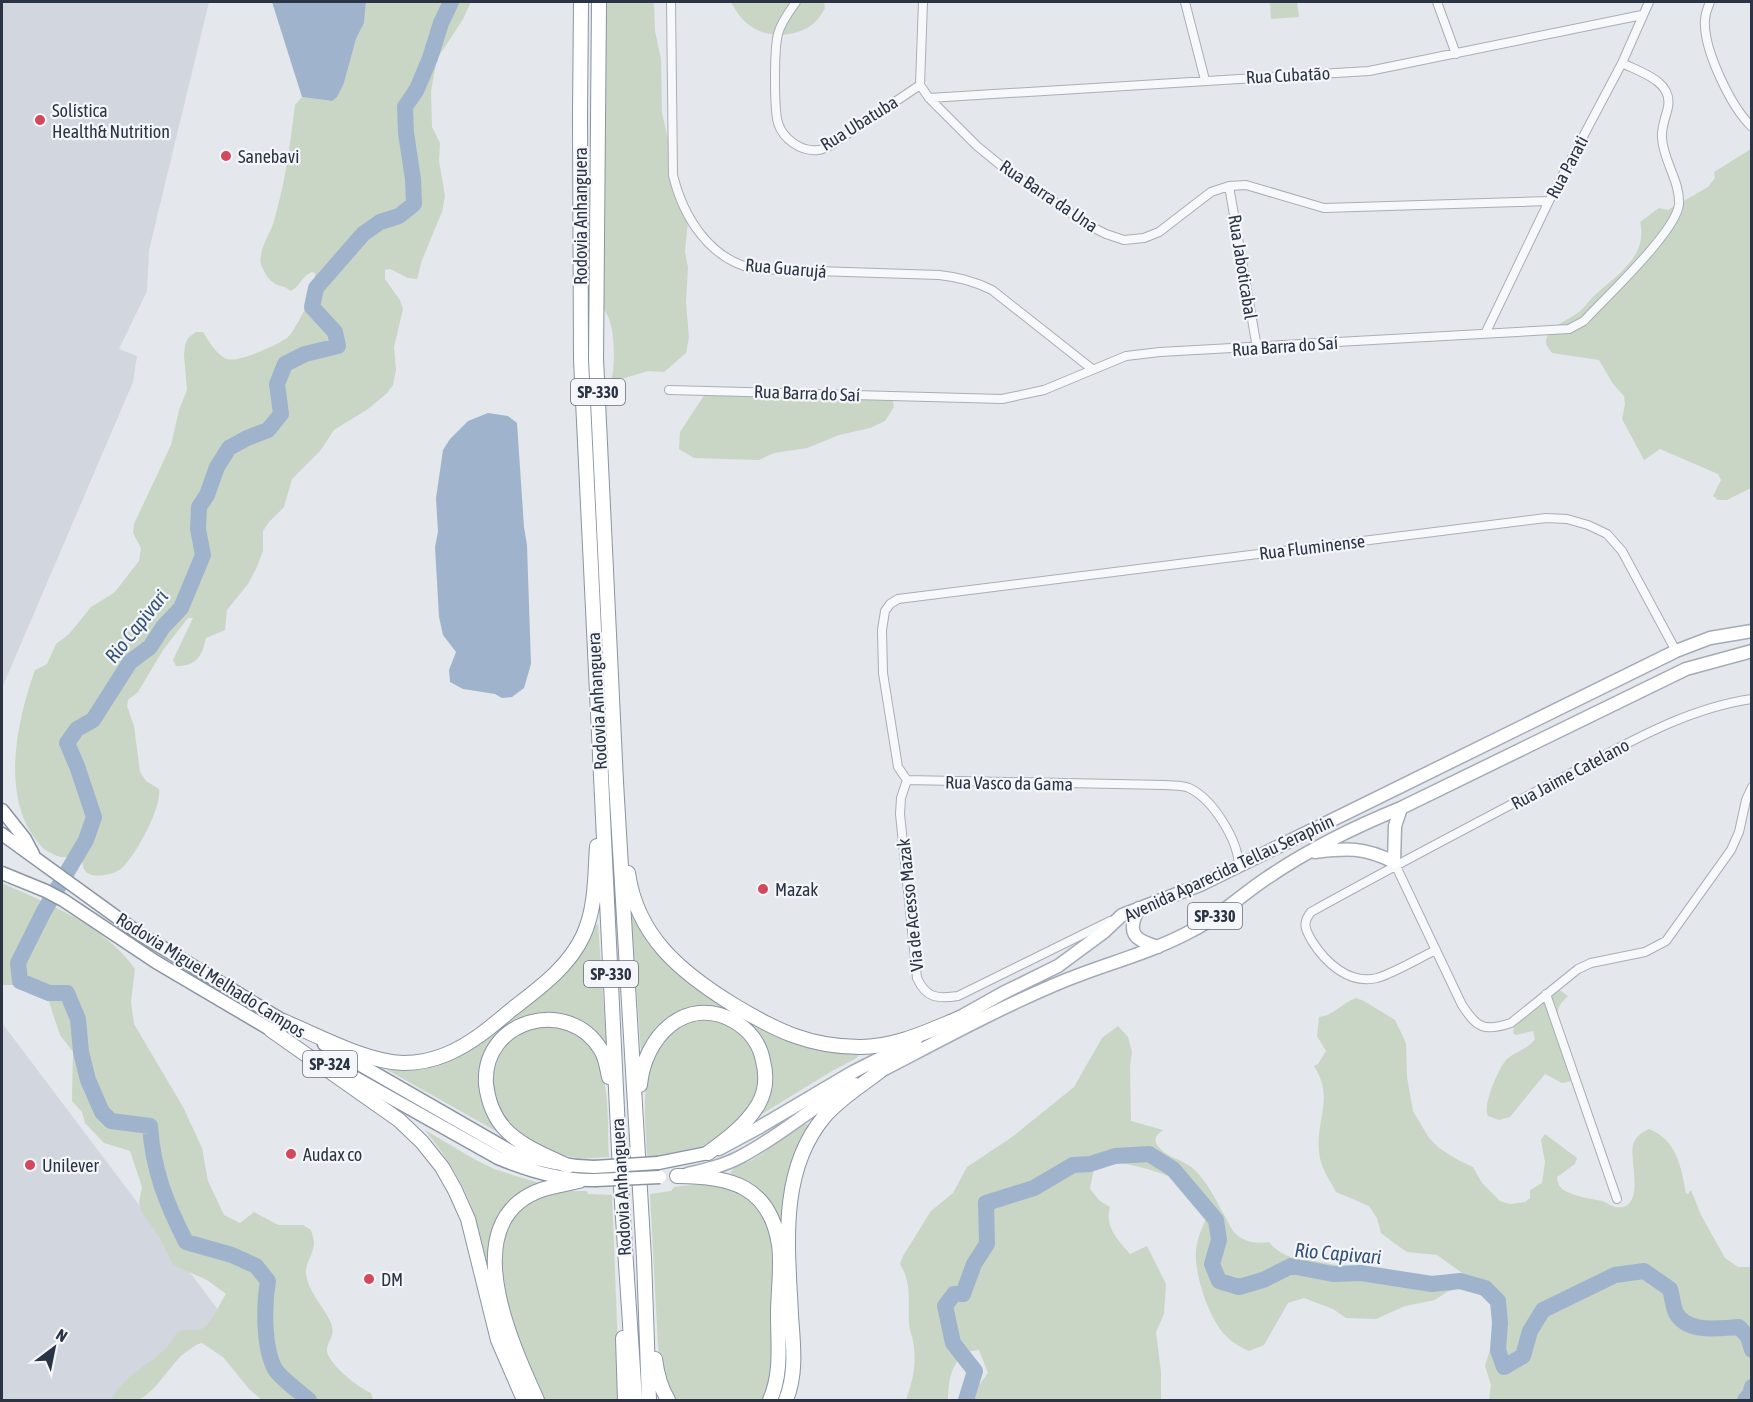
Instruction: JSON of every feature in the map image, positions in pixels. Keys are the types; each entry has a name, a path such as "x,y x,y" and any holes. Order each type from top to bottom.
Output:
{"highway":[{"name":"Rodovia Anhanguera","path":"581,2 582,359 618,1132 635,1401"},
{"name":"Rodovia Anhanguera","path":"599,2 596,359 616,782 644,1258 649,1401"},
{"path":"283,1021 371,1058 403,1063 419,1062 447,1055 489,1028 555,974 583,936 590,917 594,894 601,775"},
{"path":"616,782 630,883 639,910 659,945 699,984 795,1038 840,1047 897,1043 960,1018"},
{"path":"636,1123 640,1077 644,1061 662,1031 674,1022 699,1013 725,1017 746,1029 759,1046 766,1081 763,1094 751,1115 727,1139 708,1153"},
{"path":"568,1166 522,1142 494,1115 487,1096 486,1074 489,1059 497,1044 508,1032 540,1020 556,1020 567,1023 586,1034 601,1050 606,1061 618,1132"},
{"path":"271,1030 399,1120 416,1135 442,1167 468,1220 498,1340 524,1401"},
{"path":"786,1401 794,1366 789,1276 789,1224 791,1189 795,1174 807,1142 824,1117 836,1104 880,1071"},
{"path":"677,1176 703,1176 737,1184 756,1196 773,1222 779,1246 779,1365 775,1389 770,1401"},
{"path":"537,1401 512,1344 502,1308 496,1276 496,1247 502,1226 520,1201 545,1187 579,1181"},
{"path":"644,1258 657,1374 668,1401"},
{"path":"625,1401 623,1316 627,1291"}],"main road":[{"name":"Avenida Aparecida Tellau Seraphin","path":"594,1167 658,1163 708,1153 732,1143 853,1072 1058,966 1122,915 1200,885 1676,651 1710,638 1752,631"},
{"name":"Avenida Aparecida Tellau Seraphin","path":"594,1180 677,1176 723,1165 739,1158 846,1088 1007,1007 1066,980 1158,948 1203,925 1264,879 1307,853 1369,821 1401,808 1686,669 1752,651"},
{"path":"1307,853 1344,848 1357,849 1369,851 1394,864 1395,826 1401,808"},
{"path":"2,810 40,861"},
{"name":"Rodovia Miguel Melhado Campos","path":"2,834 140,934 283,1021 504,1148 536,1160 568,1166 594,1167"},
{"name":"Rodovia Miguel Melhado Campos","path":"2,873 32,885 80,910 156,963 498,1158 526,1170 579,1181 594,1180"},
{"path":"1139,908 1132,924 1135,936 1140,941 1158,948"}],"street":[{"name":"Rua Guarujá","path":"671,2 673,176 678,197 688,217 717,251 730,261 755,269 939,275 960,277 976,282 992,290 1092,369"},
{"name":"Rua Ubatuba","path":"796,2 784,19 776,45 777,111 778,125 786,136 801,148 819,150 831,145 920,85"},
{"path":"920,85 923,2"},
{"path":"1185,2 1205,80"},
{"path":"1437,2 1456,54"},
{"name":"Rua Parati","path":"1486,332 1549,201 1622,63 1649,2"},
{"path":"1710,2 1705,19 1707,40 1729,96 1740,115 1752,127"},
{"name":"Rua Cubatão","path":"929,98 1369,70 1642,15"},
{"name":"Rua Barra do Saí","path":"669,390 1002,399 1044,390 1126,356 1486,332 1569,329 1584,321 1664,235 1677,216 1679,203 1677,190 1661,141 1669,104 1665,88 1659,81 1622,63"},
{"name":"Rua Barra da Una","path":"920,85 929,98 977,146 999,164 1088,225 1124,240 1144,238 1158,232 1211,192 1229,186"},
{"path":"1229,186 1246,185 1324,208 1549,201"},
{"name":"Rua Jaboticabal","path":"1229,186 1257,348"},
{"name":"Rua Fluminense","path":"907,780 898,767 883,673 882,630 885,612 890,604 898,599 1546,518 1567,519 1607,534 1622,551 1676,651"},
{"name":"Rua Jaime Catelano","path":"1436,950 1376,978 1360,978 1335,968 1321,956 1309,936 1305,920 1311,912 1394,864 1644,735 1695,713 1752,699"},
{"name":"Rua Vasco da Gama","path":"907,780 1166,784 1188,788 1204,798 1217,814 1236,848 1239,866"},
{"name":"Via de Acesso Mazak","path":"907,780 901,798 900,814 916,978 922,988 932,996 942,998 957,996 1122,915"},
{"path":"1394,864 1462,1005 1477,1024 1491,1028 1511,1023 1563,980 1586,965 1645,952 1666,941 1731,850 1739,832 1746,800 1752,787"},
{"path":"1546,994 1617,1199"}],"shaded area":[{"path":"2,2 209,2 149,250 147,291 119,349 137,356 133,382 2,688"},
{"path":"2,1023 228,1323 117,1400 2,1400"}],"green space":[{"path":"366,2 471,2 463,19 437,59 431,91 432,127 440,143 439,161 445,196 442,212 422,260 417,279 408,278 390,269 385,270 385,279 400,300 403,309 394,347 396,370 393,385 368,409 334,430 320,451 292,479 284,507 263,531 263,551 257,567 248,584 227,610 225,630 206,638 203,650 194,662 176,666 173,660 193,618 188,618 163,650 138,692 128,700 127,706 134,726 140,772 146,781 159,789 159,797 147,830 128,862 113,873 95,876 85,871 83,864 86,843 75,853 66,857 57,856 44,849 30,831 21,811 16,789 17,741 21,717 35,670 47,664 56,644 69,634 91,607 114,593 139,561 141,548 133,533 134,524 171,445 179,410 187,390 184,355 188,338 196,332 203,332 223,357 240,358 284,340 292,332 301,316 313,288 315,273 308,274 297,287 290,291 272,282 264,272 260,259 261,254 281,195 295,105 302,97 331,101 344,83 356,39 364,23"},
{"path":"597,2 654,2 655,31 661,59 662,113 670,148 677,155 672,173 688,220 685,252 688,267 686,302 689,338 686,353 664,372 648,371 615,381 612,378 614,352 612,332 603,309 600,254 604,217"},
{"path":"731,2 824,2 825,8 817,20 807,28 792,34 775,35 759,31 748,25"},
{"path":"1270,2 1297,2 1299,17 1271,19"},
{"path":"1751,149 1751,488 1727,500 1718,500 1713,496 1721,480 1718,474 1660,449 1644,460 1622,419 1624,396 1613,384 1599,360 1552,353 1546,342 1553,329 1580,311 1629,263 1640,245 1640,222 1659,208 1668,210 1708,187 1715,178 1714,172"},
{"path":"707,391 889,393 890,391 894,407 885,421 870,428 839,435 807,448 774,453 759,460 694,458 679,449 680,432"},
{"path":"2,883 57,908 92,928 123,954 135,969 131,1002 134,1024 183,1107 202,1148 208,1181 224,1215 240,1223 254,1212 278,1225 303,1225 311,1230 314,1247 306,1274 313,1294 331,1323 332,1335 327,1349 328,1354 337,1368 371,1393 373,1400 262,1400 249,1389 223,1357 202,1343 185,1352 156,1386 140,1399 112,1400 122,1384 161,1353 178,1332 199,1330 206,1326 226,1294 207,1280 173,1265 160,1238 141,1211 139,1202 142,1187 130,1151 104,1143 85,1123 82,1112 72,1101 73,1052 60,1035 48,999 39,991 24,985 2,985"},
{"path":"634,909 681,976 750,1022 793,1042 810,1047 855,1052 859,1055 757,1117 761,1040 751,1026 729,1011 716,1008 651,1037 641,1053 631,910"},
{"path":"598,924 607,1051 581,1024 566,1016 540,1014 525,1020 483,1063 501,1134 384,1068 477,1043"},
{"path":"1554,986 1568,996 1559,1006 1558,1018 1572,1081 1562,1083 1545,1074 1510,1117 1499,1120 1488,1116 1489,1096 1504,1063 1510,1056 1535,1039 1533,1031 1516,1035 1513,1033 1514,1028"},
{"path":"1356,998 1395,1020 1406,1043 1407,1077 1413,1111 1429,1138 1439,1148 1473,1167 1482,1183 1500,1201 1510,1204 1525,1202 1530,1198 1530,1190 1542,1183 1545,1162 1541,1140 1545,1134 1577,1158 1575,1164 1557,1177 1562,1189 1615,1207 1625,1206 1631,1201 1634,1193 1632,1152 1636,1139 1649,1129 1666,1140 1676,1155 1686,1193 1688,1194 1691,1190 1701,1215 1725,1258 1738,1267 1751,1267 1751,1400 1489,1400 1491,1385 1485,1366 1494,1336 1491,1305 1480,1290 1463,1287 1447,1292 1435,1300 1405,1306 1376,1319 1346,1318 1333,1309 1304,1298 1288,1303 1264,1345 1249,1351 1226,1336 1213,1318 1203,1293 1196,1254 1206,1218 1205,1199 1169,1176 1142,1167 1099,1159 1090,1189 1100,1201 1110,1207 1109,1221 1113,1233 1130,1254 1147,1246 1166,1284 1164,1314 1156,1332 1161,1372 1161,1400 973,1400 972,1394 988,1373 979,1350 964,1352 956,1364 950,1380 948,1400 906,1400 915,1356 909,1325 908,1285 900,1264 903,1256 931,1211 953,1193 967,1167 1012,1137 1074,1087 1102,1038 1118,1026 1128,1037 1132,1052 1131,1121 1163,1130 1155,1140 1161,1150 1191,1167 1200,1176 1238,1236 1250,1242 1269,1242 1280,1252 1302,1261 1303,1259 1364,1270 1392,1283 1407,1282 1424,1285 1462,1273 1437,1255 1407,1252 1394,1243 1381,1233 1377,1218 1369,1206 1336,1192 1322,1166 1319,1133 1324,1101 1320,1078 1314,1066 1318,1064 1326,1051 1317,1036 1319,1017 1329,1014"},
{"path":"704,1018 732,1028 749,1042 759,1065 756,1096 738,1122 712,1142 685,1153 647,1156 646,1083 656,1049 667,1035 681,1024"},
{"path":"533,1026 569,1029 589,1046 597,1059 606,1091 609,1157 584,1158 559,1154 523,1136 504,1118 494,1095 494,1067 498,1054 509,1039"},
{"path":"805,1124 812,1125 781,1246 749,1184 730,1173 734,1168 754,1159"},
{"path":"425,1130 494,1169 542,1184 505,1214 495,1308 481,1236 470,1202 453,1169"},
{"path":"717,1182 738,1192 758,1207 771,1239 776,1353 765,1400 675,1400 661,1367 650,1194 671,1191 674,1187"},
{"path":"557,1191 587,1191 588,1194 612,1195 620,1400 543,1400 513,1325 505,1296 501,1267 503,1241 512,1218 531,1200"}],"water":[{"path":"272,2 366,2 364,23 356,39 344,83 337,97 332,101 302,97"},
{"path":"488,413 508,416 517,423 527,545 531,664 524,688 512,697 502,698 495,694 463,689 450,682 449,670 456,652 443,635 439,617 435,547 438,532 436,498 443,450 450,439 468,421"}],"waterway":[{"name":"Rio Capivari","path":"309,1400 281,1377 271,1360 266,1338 268,1281 256,1266 232,1255 186,1242 172,1214 157,1172 150,1126 111,1121 102,1112 88,1080 81,1052 78,1019 67,993 49,993 20,981 18,963 44,911 86,840 94,817 67,743 77,729 93,720 130,662 150,647 163,627 181,608 203,555 198,529 199,507 207,495 217,467 229,448 268,430 281,414 277,384 285,364 305,354 338,346 335,332 312,307 316,288 363,234 380,222 399,216 414,204 405,107 417,89 451,2"},
{"name":"Rio Capivari","path":"966,1400 975,1371 953,1343 945,1306 954,1294 963,1294 974,1264 987,1244 986,1203 1034,1188 1073,1165 1090,1164 1115,1156 1149,1154 1173,1169 1216,1220 1219,1240 1212,1264 1219,1281 1239,1287 1263,1280 1291,1266 1333,1274 1361,1273 1432,1284 1460,1281 1485,1288 1498,1301 1500,1323 1498,1350 1504,1367 1523,1356 1530,1331 1543,1310 1615,1275 1644,1271 1670,1289 1676,1313 1681,1320 1704,1328 1739,1327 1748,1337 1752,1350"},
{"name":"Rio Capivari","path":"1745,1400 1752,1387"}],"place":[{"name":"Solística Health& Nutrition","path":"40,120"},
{"name":"Sanebavi","path":"226,156"},
{"name":"Mazak","path":"763,889"},
{"name":"Audax co","path":"291,1154"},
{"name":"Unilever","path":"30,1165"},
{"name":"DM","path":"369,1279"}]}
